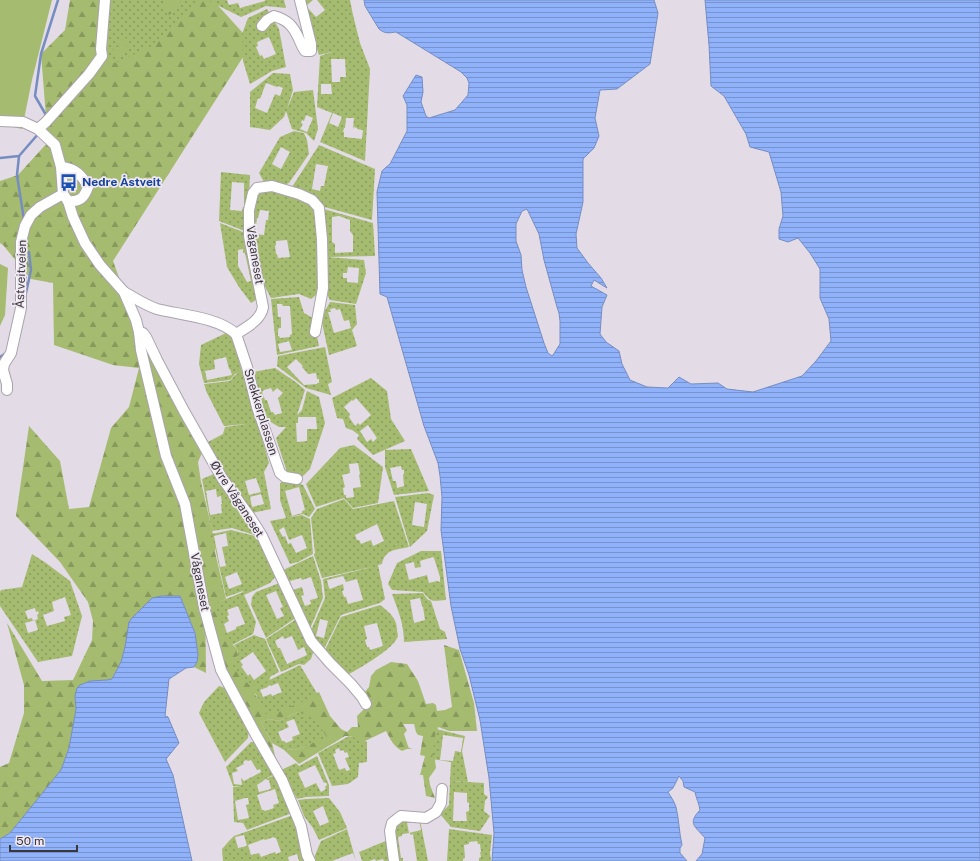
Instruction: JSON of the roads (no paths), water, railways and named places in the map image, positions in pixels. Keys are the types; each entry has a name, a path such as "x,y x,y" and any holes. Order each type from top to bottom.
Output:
{"street":[{"path":"42,132 46,122 89,74 102,56 101,49 105,0"},
{"path":"262,26 267,20 274,16 279,17 288,22 305,51 311,51 311,44 300,0"},
{"path":"0,121 23,122 42,132 54,145 61,167 65,197"},
{"name":"Åstveitveien","path":"7,390 7,384 2,370 11,353 21,308 21,242 25,226 31,215 40,207 65,197 74,202 81,199 88,187 84,179 78,173 70,168 61,167"},
{"name":"Våganeset","path":"124,292 149,306 214,322 231,329 236,334 250,325 259,317 263,307 249,236 249,210 253,193 257,188 272,186 299,194 312,200 319,208 322,239 323,288 315,332"},
{"name":"Våganeset","path":"65,197 85,243 100,265 124,292 136,320 141,350 166,456 185,504 204,607 221,670 282,780 301,826 307,855 310,861"},
{"name":"Øvre Våganeset","path":"139,332 143,333 146,337 156,360 222,478 262,536 311,641 351,684 366,704"},
{"name":"Snekkerplassen","path":"236,334 247,367 257,406 280,473 285,477 296,479"},
{"path":"394,861 390,831 392,823 401,816 426,818 436,812 442,803 442,789"}],"water":[{"path":"364,0 654,0 658,13 650,64 617,89 600,90 595,118 599,136 594,148 583,159 583,202 576,234 577,248 607,288 594,280 591,286 607,295 602,307 600,334 606,342 619,351 622,364 630,380 647,387 668,388 679,377 691,384 718,383 727,389 753,392 802,376 816,361 831,341 829,319 820,298 820,269 810,253 798,238 788,242 779,239 779,229 783,216 781,192 769,152 750,147 746,134 724,96 711,86 705,0 980,0 980,861 696,861 702,854 705,838 693,822 700,810 700,807 695,792 684,787 683,781 679,776 673,788 668,792 677,812 682,845 680,848 680,853 687,861 492,861 494,833 489,778 480,720 469,675 460,649 451,606 441,530 442,497 438,463 424,426 387,297 380,294 377,192 382,171 390,164 407,131 407,105 403,96 416,75 422,77 423,92 421,102 426,116 429,118 455,110 468,95 469,83 467,78 461,72 396,32 387,33 381,31 365,6","holes":["527,209 539,234 544,260 560,321 560,344 552,356 548,353 544,343 522,270 521,255 516,241 516,224 522,211"]},
{"path":"162,596 180,596 195,633 198,655 197,662 194,667 186,668 169,679 165,716 168,717 179,743 166,759 173,775 192,861 0,861 0,839 10,833 61,770 69,748 76,709 75,696 77,688 80,685 90,681 112,679 121,662 129,622 152,598"}],"waterway":[{"path":"45,117 46,115 35,96 41,54 58,0"},
{"path":"0,158 19,156 39,133"},
{"path":"19,156 17,175 24,220"},
{"path":"26,293 31,270 29,252"},
{"path":"0,357 6,353"}],"place":[{"name":"Nedre Åstveit","path":"69,182"}]}
